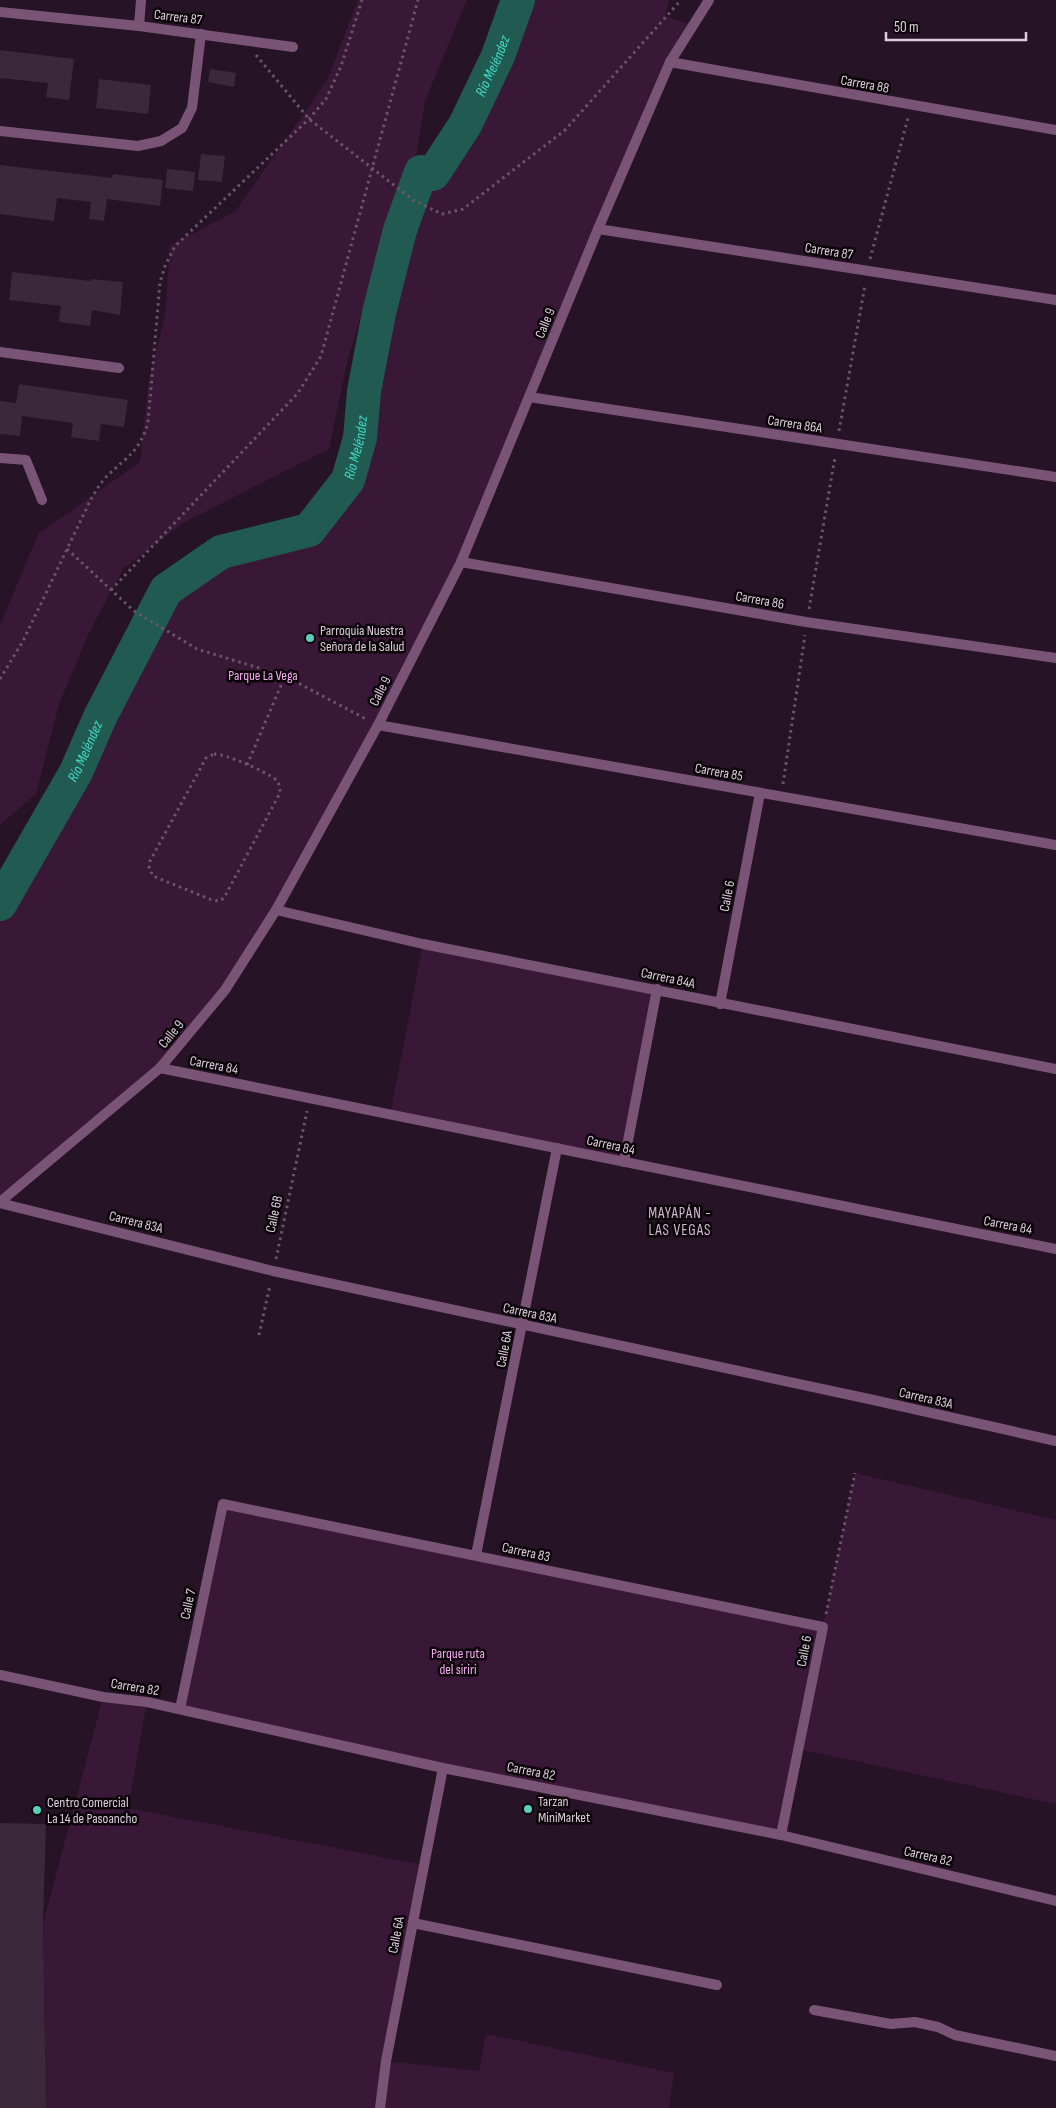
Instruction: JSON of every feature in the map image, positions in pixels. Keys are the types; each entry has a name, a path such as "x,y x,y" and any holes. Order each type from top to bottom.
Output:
{"street":[{"path":"139,26 141,0"},
{"name":"Calle 9","path":"0,1202 160,1068 225,990 276,910 378,725 461,562 598,229 670,62 709,0"},
{"name":"Carrera 87","path":"0,12 139,26 293,47"},
{"path":"0,131 138,146 161,141 182,128 192,108 201,34"},
{"name":"Carrera 88","path":"670,62 1056,130"},
{"name":"Carrera 87","path":"598,229 1056,300"},
{"path":"0,352 119,368"},
{"name":"Carrera 86A","path":"529,397 1056,477"},
{"path":"0,458 26,460 42,500"},
{"name":"Carrera 86","path":"461,562 806,622 1056,658"},
{"name":"Carrera 85","path":"378,725 1056,845"},
{"name":"Calle 6","path":"720,1004 760,793"},
{"name":"Carrera 84A","path":"276,910 423,944 1056,1069"},
{"path":"624,1162 657,989"},
{"name":"Carrera 84","path":"160,1068 1056,1249"},
{"name":"Calle 6A","path":"476,1555 557,1148"},
{"name":"Carrera 83A","path":"0,1202 273,1271 869,1398 1056,1442"},
{"name":"Carrera 83","path":"223,1504 823,1627"},
{"name":"Calle 7","path":"180,1709 223,1504"},
{"name":"Calle 6","path":"781,1835 823,1627"},
{"name":"Carrera 82","path":"0,1675 103,1697 180,1709 443,1768 781,1835 1056,1901"},
{"name":"Calle 6A","path":"380,2108 386,2061 443,1768"},
{"path":"413,1923 716,1985"},
{"path":"814,2010 890,2024 915,2022 938,2027 955,2035 1056,2056"}],"path":[{"path":"0,680 23,642 91,498 106,477 135,452 144,438 148,423 160,282 174,246 309,119 326,99 338,74 362,0"},
{"path":"111,590 298,393 320,356 418,0"},
{"path":"249,42 257,57 309,119 413,200 442,214 463,209 565,130 681,0"},
{"path":"67,549 134,611 165,631 197,649 285,676 378,725"},
{"path":"247,765 285,676"},
{"path":"214,754 223,754 247,765 274,779 280,786 280,793 224,898 219,901 212,900 153,876 149,868 150,861 206,758 214,754"},
{"name":"Calle 6B","path":"260,1335 310,1098"},
{"name":"Calle 6","path":"823,1627 855,1473"}],"green space":[{"path":"358,0 467,0 425,101 414,169 378,256 347,363 329,449 183,523 123,569 90,631 59,704 36,794 0,825 0,626 38,534 140,462 149,379 165,316 170,245 235,212 327,80"},
{"name":"Parque La Vega","path":"518,0 669,0 665,16 693,25 670,62 461,562 378,725 225,990 160,1068 0,1202 0,904 76,772 100,717 166,590 221,552 309,530 348,480 360,438 364,391 379,313 400,230 421,172 433,173 465,125 498,56"},
{"path":"423,944 657,989 624,1162 390,1115"},
{"name":"Parque ruta del siriri","path":"855,1473 1056,1520 1056,1804 799,1749 781,1835 180,1709 223,1504 823,1627"},
{"path":"103,1697 147,1702 128,1808 424,1865 387,2061 479,2071 486,2034 674,2073 669,2108 46,2108 43,1924"}],"building":[{"path":"0,50 74,59 69,100 46,97 48,83 0,78"},
{"path":"210,69 236,73 234,87 208,82"},
{"path":"99,79 151,85 148,114 96,108"},
{"path":"201,154 225,156 222,182 198,180"},
{"path":"0,165 112,178 113,174 163,180 160,206 107,199 104,221 89,219 91,202 57,198 54,221 0,214"},
{"path":"167,169 195,172 193,191 165,188"},
{"path":"12,272 91,281 91,279 123,282 120,315 92,310 90,326 59,322 61,306 9,300"},
{"path":"19,384 128,400 124,427 101,424 99,441 71,437 73,423 22,416 20,436 0,434 0,401 16,403"},
{"path":"0,1823 46,1824 43,1924 46,2108 0,2108"}],"waterway":[{"name":"Río Meléndez","path":"0,904 76,772 100,717 166,590 221,552 309,530 348,480 360,438 364,391 379,313 400,230 421,172 433,174 465,125 498,56 518,0"}],"place":[{"name":"Parroquia Nuestra Señora de la Salud","path":"310,638"},
{"name":"Tarzan MiniMarket","path":"528,1809"},
{"name":"Centro Comercial La 14 de Pasoancho","path":"37,1810"}],"district":[{"name":"MAYAPÁN - LAS VEGAS","path":"680,1222"}]}
